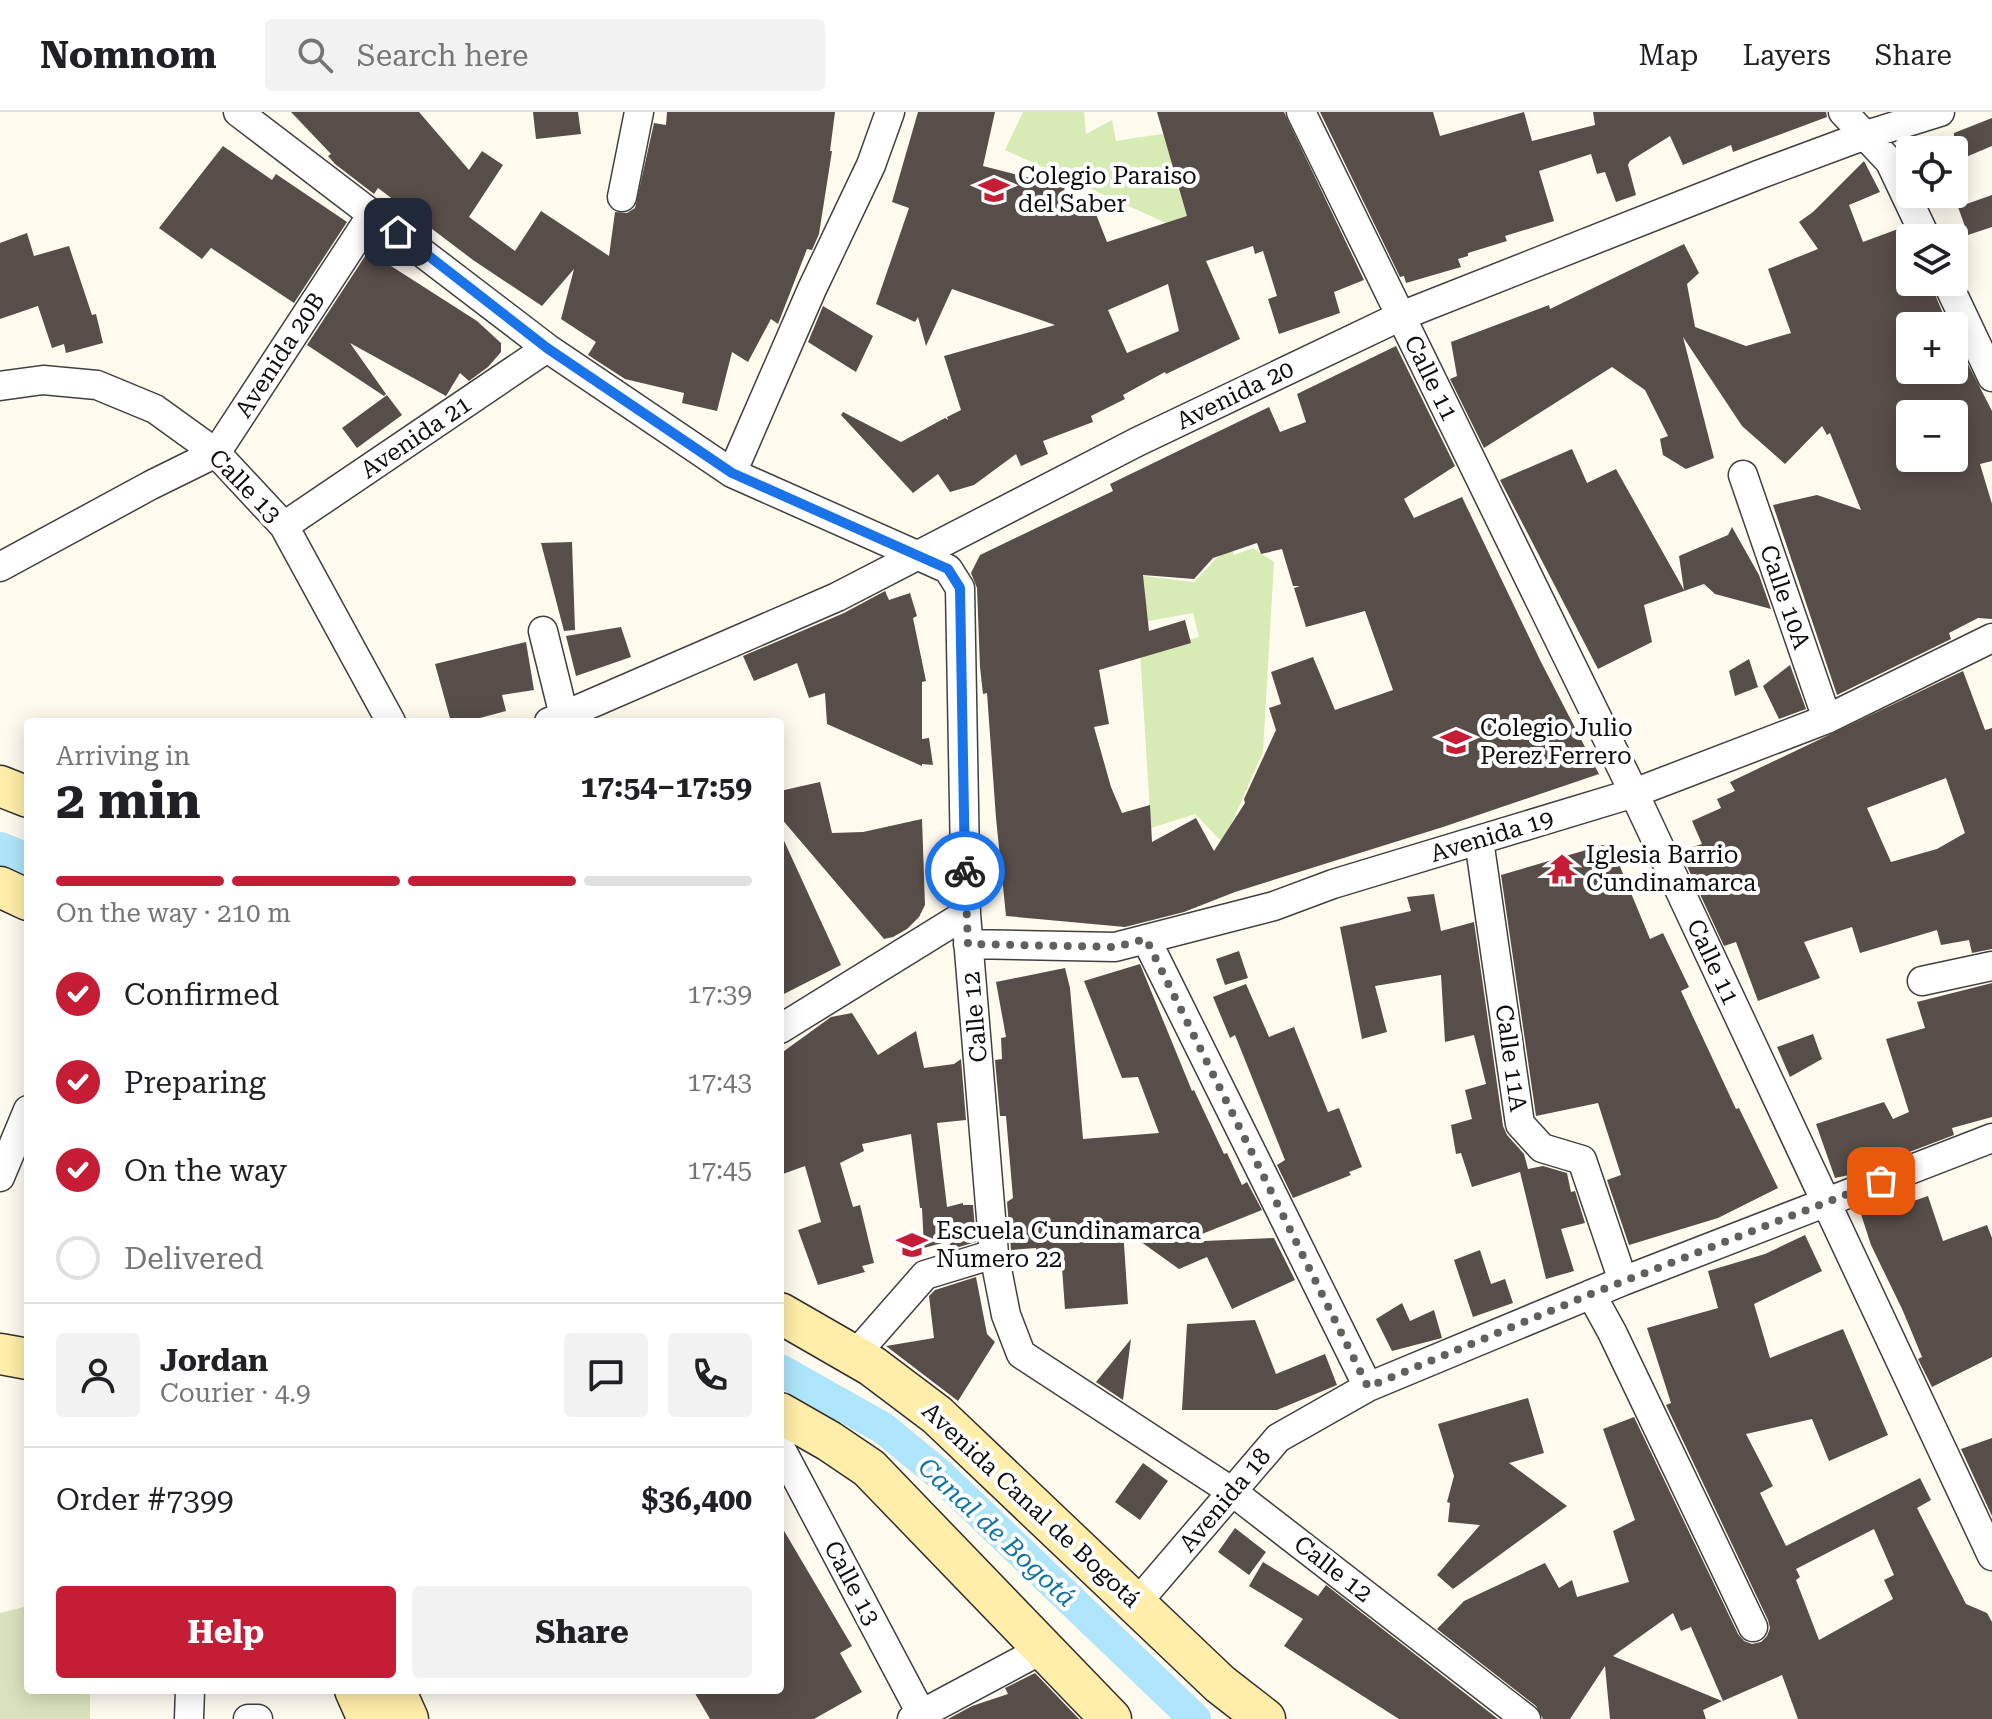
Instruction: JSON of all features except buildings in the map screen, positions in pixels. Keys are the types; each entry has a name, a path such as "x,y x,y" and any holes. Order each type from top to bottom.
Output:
{"main road":[{"path":"0,786 24,795"},
{"path":"0,887 24,898"},
{"name":"Avenida Canal de Bogotá","path":"784,1315 897,1383 937,1415 1220,1684 1265,1719"},
{"path":"0,1354 24,1358"},
{"path":"784,1415 869,1468 1111,1719"},
{"path":"357,1694 368,1719"},
{"path":"397,1694 408,1719"}],"street":[{"name":"Calle 12","path":"238,112 547,348 732,473 948,569 960,588 966,914 994,1254 1006,1315 1021,1354 1234,1493 1526,1719"},
{"path":"622,197 639,112"},
{"path":"732,473 812,289 871,165 890,112"},
{"name":"Calle 11","path":"1301,112 1634,793 1826,1203 1985,1524 1992,1556"},
{"path":"1843,112 1890,162 1919,224"},
{"name":"Avenida 20","path":"559,718 837,597 1182,420 1401,316 1863,136 1940,112"},
{"name":"Avenida 20B","path":"216,453 373,213"},
{"path":"1954,296 1992,377"},
{"name":"Avenida 21","path":"284,526 547,348"},
{"name":"Calle 13","path":"0,386 43,380 97,385 155,409 216,453 284,526 389,718"},
{"path":"0,567 216,453"},
{"name":"Calle 10A","path":"1743,475 1827,719"},
{"path":"543,631 557,718"},
{"name":"Avenida 19","path":"968,944 1115,947 1274,906 1333,884 1634,793 1827,719 1992,638"},
{"name":"Calle 11A","path":"1479,840 1520,1124 1542,1148 1582,1160 1623,1281"},
{"path":"784,1027 966,914"},
{"path":"1146,939 1368,1387"},
{"path":"1922,981 1992,966"},
{"path":"0,1177 24,1120"},
{"name":"Avenida 18","path":"1136,1604 1278,1438 1368,1387 1623,1281 1992,1138"},
{"path":"854,1356 925,1275 994,1254"},
{"path":"1591,1294 1753,1627"},
{"name":"Calle 13","path":"784,1455 919,1717"},
{"path":"919,1717 1043,1649"},
{"path":"189,1719 190,1694"},
{"path":"248,1719 258,1719"}],"green space":[{"path":"1023,112 1084,112 1086,134 1112,120 1116,141 1165,135 1173,153 1170,188 1203,192 1219,229 1166,223 1005,150"},
{"path":"1230,544 1234,555 1253,548 1274,562 1263,752 1223,843 1195,814 1151,828 1140,652 1199,637 1193,613 1148,621 1143,576 1194,582"},
{"path":"24,1607 24,1694 90,1694 90,1719 0,1719 0,1613"}],"waterway":[{"name":"Canal de Bogotá","path":"0,848 24,857"},
{"name":"Canal de Bogotá","path":"784,1372 883,1428 939,1474 1195,1719"}],"way so far":[{"path":"965,871 968,944 1115,947 1146,939 1368,1387 1591,1294 1881,1181"}],"place":[{"name":"Colegio Paraiso del Saber","path":"994,190"},
{"name":"Colegio Julio Perez Ferrero","path":"1456,742"},
{"name":"Iglesia Barrio Cundinamarca","path":"1562,869"},
{"name":"Escuela Cundinamarca Numero 22","path":"912,1245"}],"route":[{"path":"398,232 547,348 732,473 948,569 960,588 965,871"}]}
